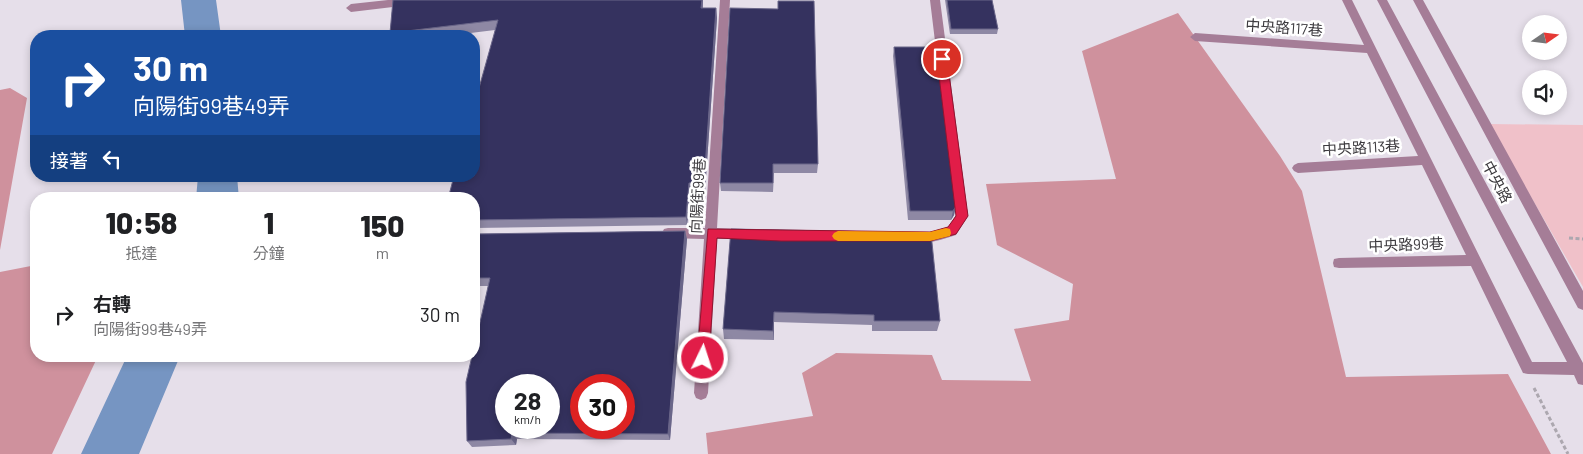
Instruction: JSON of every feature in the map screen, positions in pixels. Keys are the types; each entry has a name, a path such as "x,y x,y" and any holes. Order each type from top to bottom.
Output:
{"street":[{"path":"351,8 418,0"},
{"name":"向陽街99巷","path":"701,393 725,0"},
{"path":"900,236 930,237 952,231 962,216 935,0"},
{"path":"1347,0 1528,368 1583,369"},
{"name":"中央路","path":"1382,0 1583,379"},
{"path":"1418,0 1583,304"},
{"name":"中央路117巷","path":"1195,37 1371,49"},
{"name":"中央路113巷","path":"1298,168 1426,160"},
{"path":"652,233 712,232 761,235"},
{"name":"中央路99巷","path":"1339,264 1474,260"}],"path":[{"path":"1533,386 1568,454"}],"shaded area":[{"path":"1178,13 1280,156 1302,191 1346,377 1508,374 1551,454 708,454 706,433 813,416 802,373 836,353 932,355 942,380 1031,381 1014,329 1069,320 1073,284 997,245 986,184 1116,179 1082,51"},
{"path":"10,88 27,98 0,250 0,90"},
{"path":"1489,124 1583,125 1583,287"},
{"path":"30,266 30,362 95,362 52,454 0,454 0,272"}],"water":[{"path":"181,0 216,0 220,30 184,30"},
{"path":"197,182 238,182 238,192 197,192"},
{"path":"124,362 177,362 139,454 81,454"}],"building":[{"path":"393,0 702,0 701,8 716,8 704,183 689,183 686,217 480,220 480,192 450,192 452,182 480,182 480,84 498,20 415,30 390,30"},
{"path":"947,0 992,0 998,29 951,29"},
{"path":"778,1 814,1 818,164 773,164 773,183 720,183 730,8 778,9"},
{"path":"894,47 936,47 956,206 953,211 910,211"},
{"path":"731,229 931,233 940,321 874,321 874,315 774,312 773,331 723,329"},
{"path":"685,231 668,434 635,434 635,374 570,374 570,433 560,433 560,374 495,374 495,439 511,439 467,441 466,382 471,362 480,362 480,322 490,278 480,278 480,234"}],"slow traffic":[{"path":"838,236 930,237 946,233"}],"route":[{"path":"703,358 712,232 781,236 930,237 952,231 962,216 942,59"}]}
